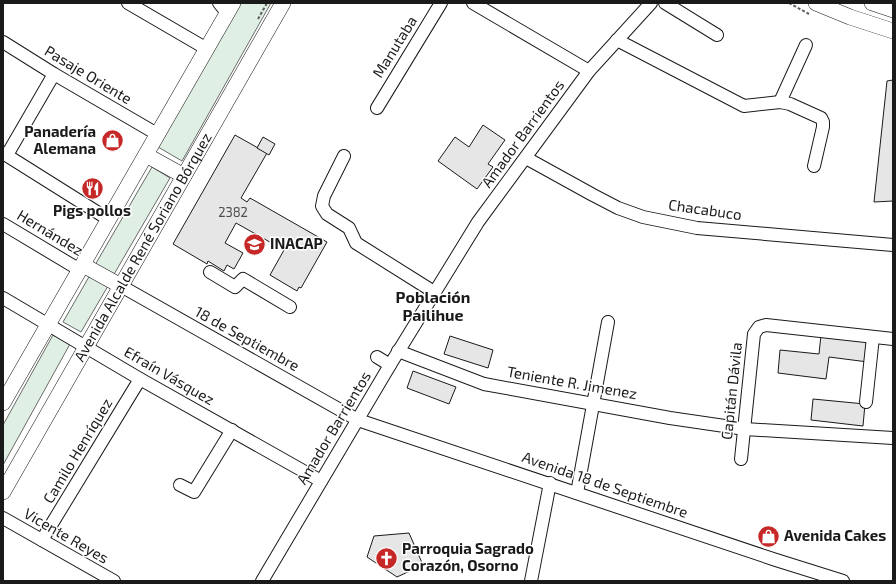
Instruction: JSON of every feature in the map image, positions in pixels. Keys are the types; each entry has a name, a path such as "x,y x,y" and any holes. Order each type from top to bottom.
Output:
{"main road":[{"name":"Avenida Alcalde René Soriano Bórquez","path":"3,492 284,3"},
{"path":"816,3 850,17 893,31"},
{"path":"872,3 893,10"},
{"path":"3,403 207,49 226,6"},
{"path":"146,155 184,176"},
{"path":"81,267 121,286"}],"street":[{"path":"128,3 207,49"},
{"name":"Manutaba","path":"377,108 441,3"},
{"path":"473,3 589,71"},
{"name":"Amador Barrientos","path":"262,581 398,351 478,222 589,71 651,3"},
{"path":"665,3 717,35"},
{"path":"617,40 744,106 780,102 790,104 821,118 823,127 814,166"},
{"name":"Pasaje Oriente","path":"3,42 54,74 157,134"},
{"path":"780,102 806,45"},
{"path":"54,74 5,154 108,220"},
{"path":"344,156 324,196 322,206 327,214 348,228 356,243 434,292"},
{"name":"Chacabuco","path":"526,158 592,195 618,208 643,217 697,228 893,245"},
{"name":"Hernández","path":"3,224 81,267"},
{"path":"210,272 235,287 243,279 290,307"},
{"name":"18 de Septiembre","path":"121,286 358,420"},
{"name":"Efraín Vásquez","path":"3,298 140,379 321,481"},
{"path":"577,492 608,322"},
{"name":"Capitán Dávila","path":"742,459 754,334 759,327 766,325 873,337"},
{"path":"866,402 873,337 893,339"},
{"name":"Teniente R. Jimenez","path":"398,351 484,384 670,418 745,429 893,438"},
{"path":"376,357 390,365"},
{"name":"Camilo Henríquez","path":"42,540 140,379"},
{"name":"Avenida 18 de Septiembre","path":"358,420 842,581"},
{"path":"180,485 194,492 232,430"},
{"path":"531,581 550,484"},
{"name":"Vicente Reyes","path":"3,518 114,581"}],"green space":[{"path":"239,3 271,3 182,161 158,147"},
{"path":"152,167 170,178 113,276 95,265"},
{"path":"90,275 108,286 81,332 63,322"},
{"path":"53,335 70,344 3,465 3,425"}],"building":[{"path":"893,80 893,201 874,202 887,81"},
{"path":"483,125 505,140 488,164 493,167 477,189 438,161 455,137 469,147"},
{"name":"INACAP","path":"235,135 267,153 241,198 247,202 250,198 327,242 301,288 299,287 297,291 270,275 284,250 236,223 225,243 243,253 234,269 227,265 224,271 208,261 207,264 173,244"},
{"path":"263,137 275,144 269,155 257,148"},
{"path":"821,335 870,341 868,362 829,357 826,379 778,373 780,350 819,354"},
{"path":"450,336 493,350 488,368 444,354"},
{"path":"413,371 456,387 449,404 407,388"},
{"path":"813,399 865,404 863,426 811,420"},
{"path":"409,533 423,565 397,577 367,557 374,536"}],"place":[{"name":"Panadería Alemana","path":"112,141"},
{"name":"Pigs pollos","path":"92,188"},
{"name":"INACAP","path":"255,244"},
{"name":"Avenida Cakes","path":"769,536"},
{"name":"Parroquia Sagrado Corazón, Osorno","path":"386,558"}],"district":[{"name":"Población Pailihue","path":"433,306"}]}
